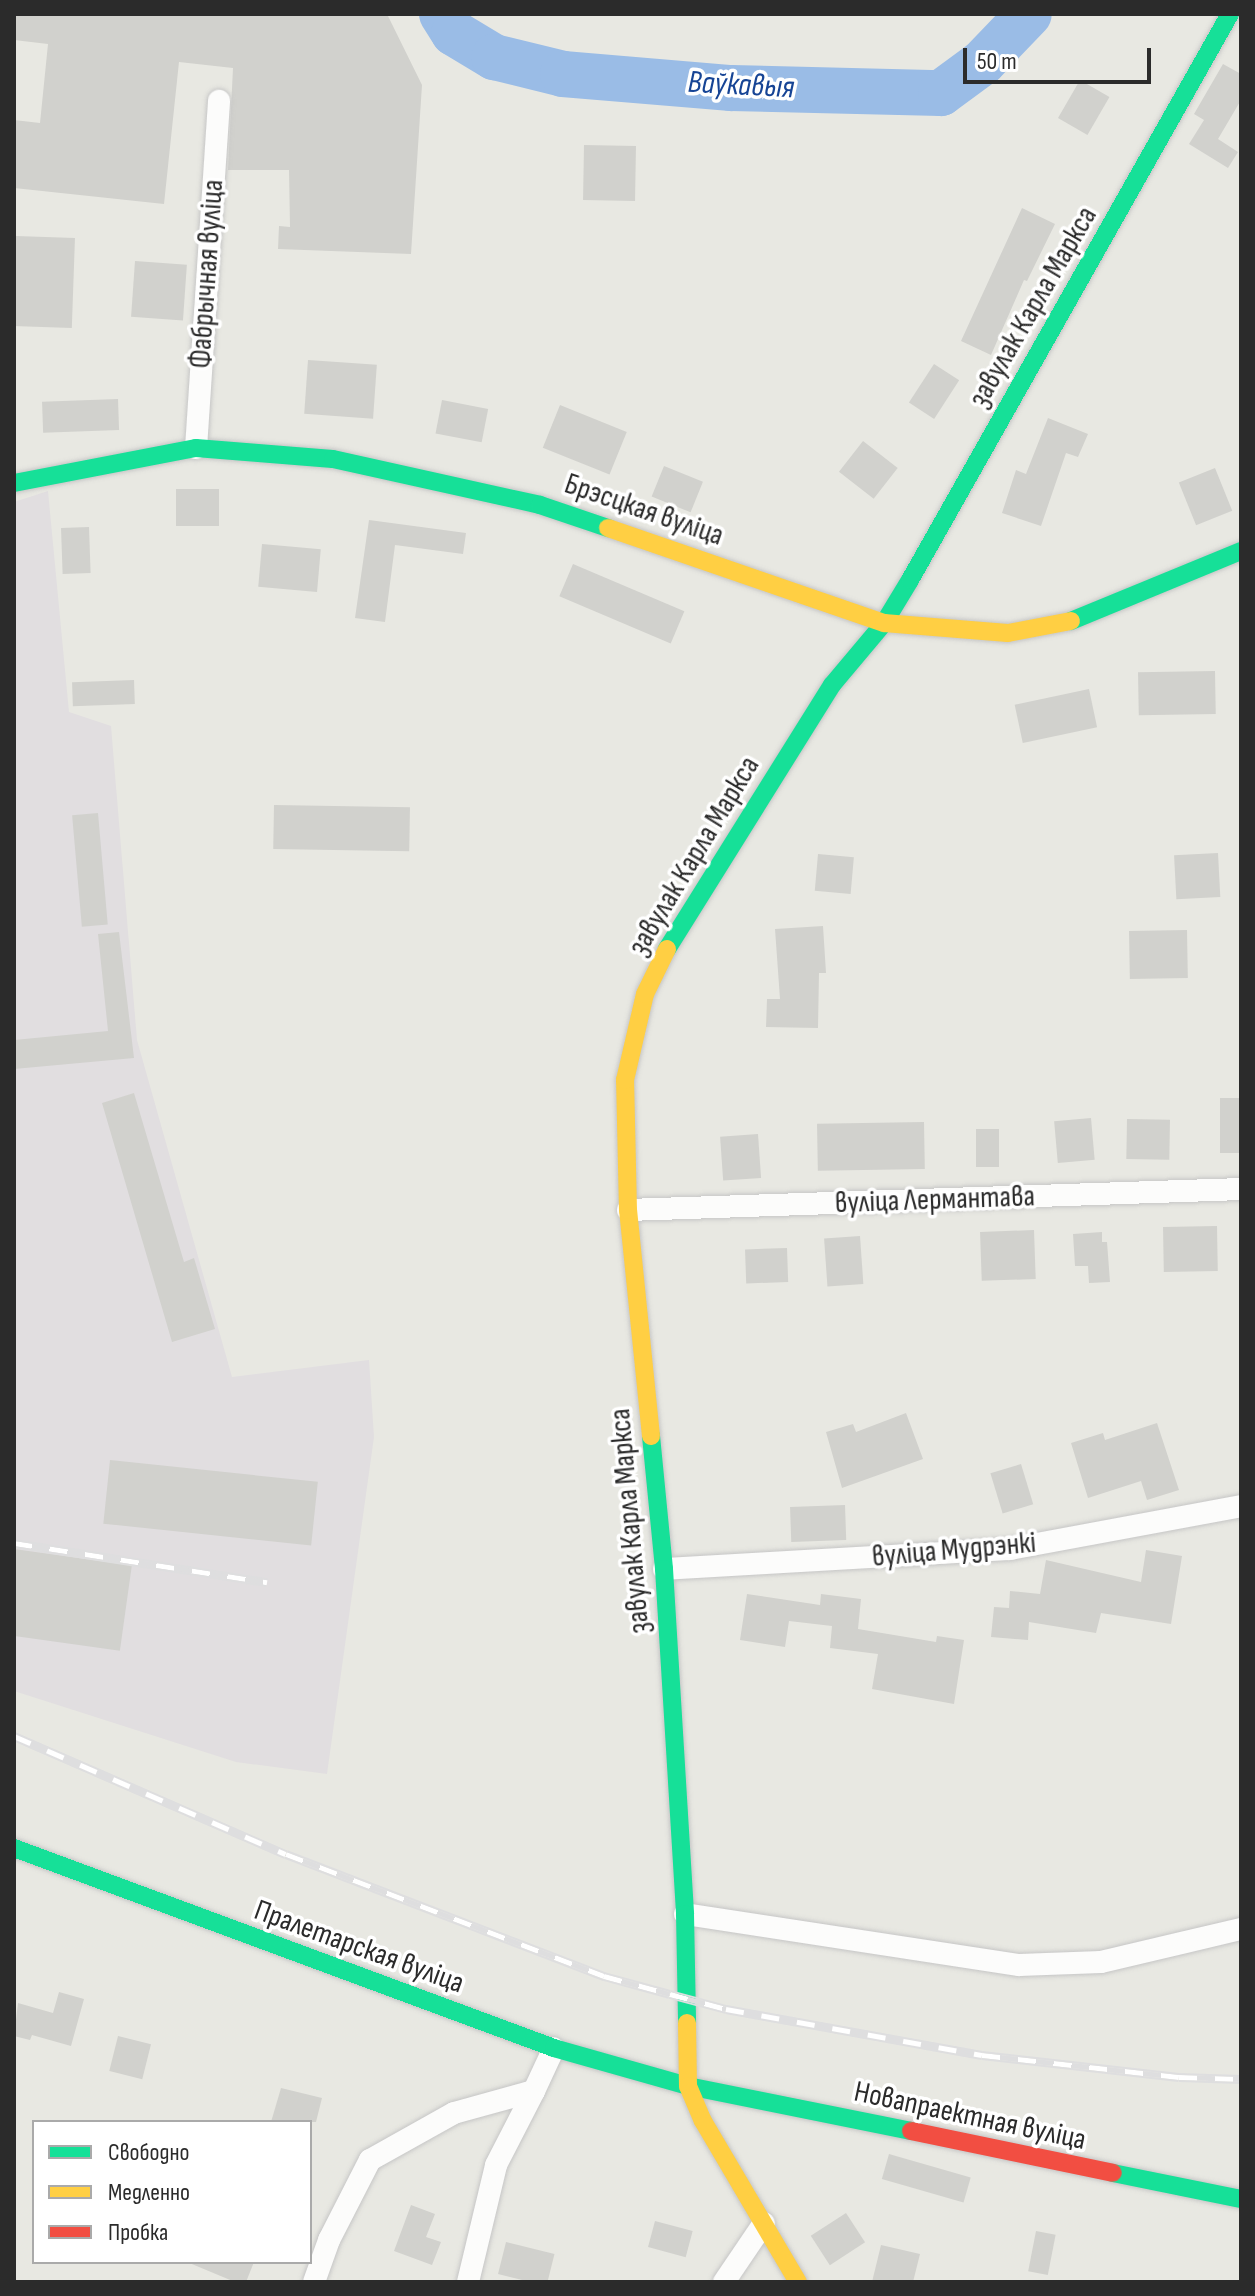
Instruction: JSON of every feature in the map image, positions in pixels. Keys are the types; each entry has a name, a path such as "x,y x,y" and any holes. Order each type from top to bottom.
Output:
{"street":[{"name":"завулак Карла Маркса","path":"688,2086 685,1914 664,1569 628,1210 625,1080 645,994 670,942 832,685 884,623 1230,14"},
{"name":"Фабрычная вуліца","path":"196,448 219,101"},
{"name":"Брэсцкая вуліца","path":"14,483 196,448 333,459 540,505 884,623 1008,633 1073,621 1241,551"},
{"name":"вуліца Лермантава","path":"628,1210 1241,1189"},
{"name":"вуліца Мудрэнкі","path":"664,1569 1010,1549 1241,1506"},
{"name":"Пралетарская вуліца","path":"14,1848 554,2048 688,2086"},
{"path":"685,1914 1019,1965 1101,1962 1241,1929"},
{"path":"468,2282 496,2165 554,2048"},
{"path":"688,2086 703,2121 798,2282"},
{"name":"Новапраектная вуліца","path":"688,2086 1241,2199"},
{"path":"314,2282 329,2240 370,2160 454,2113 534,2091"},
{"path":"724,2282 764,2223"}],"shaded area":[{"path":"48,491 69,712 111,726 137,1040 232,1377 369,1360 374,1437 327,1774 236,1762 14,1691 14,502"}],"building":[{"path":"14,14 387,14 422,85 411,254 278,249 279,226 290,227 289,170 228,170 233,68 179,62 164,204 14,188 14,120 40,123 48,44 14,40"},
{"path":"1223,64 1241,74 1241,100 1218,139 1238,152 1228,168 1189,144 1204,120 1194,114"},
{"path":"1080,80 1109,97 1087,135 1058,118"},
{"path":"584,145 636,146 635,201 583,200"},
{"path":"1022,208 1055,224 1027,281 1024,280 991,355 961,341"},
{"path":"16,236 75,238 72,328 14,326"},
{"path":"135,261 187,265 183,320 131,317"},
{"path":"308,360 377,365 373,419 304,414"},
{"path":"934,364 959,380 934,419 909,403"},
{"path":"118,399 119,430 43,433 42,402"},
{"path":"442,400 488,409 482,442 436,433"},
{"path":"560,405 627,432 610,475 543,448"},
{"path":"1048,418 1088,434 1078,457 1066,453 1041,526 1002,513 1016,470 1026,474"},
{"path":"863,441 898,468 874,499 839,472"},
{"path":"664,466 703,482 691,512 652,497"},
{"path":"1215,468 1232,511 1196,525 1179,483"},
{"path":"176,489 219,489 219,526 176,526"},
{"path":"369,520 466,533 463,554 395,545 385,622 355,618"},
{"path":"89,527 91,573 63,574 61,528"},
{"path":"262,544 321,549 317,592 258,587"},
{"path":"573,564 684,611 671,643 559,596"},
{"path":"1215,671 1216,714 1139,715 1138,672"},
{"path":"134,680 135,704 73,706 72,682"},
{"path":"1089,689 1097,727 1023,743 1015,705"},
{"path":"274,805 410,807 409,851 273,849"},
{"path":"98,813 108,925 82,927 72,815"},
{"path":"1218,853 1220,897 1176,899 1174,855"},
{"path":"818,854 854,857 851,894 815,891"},
{"path":"823,926 826,973 819,973 818,1028 766,1027 767,999 780,999 775,929"},
{"path":"1187,930 1188,978 1130,979 1129,931"},
{"path":"119,932 134,1058 14,1069 14,1040 108,1031 98,934"},
{"path":"134,1093 184,1262 194,1258 215,1329 172,1342 102,1103"},
{"path":"1220,1098 1241,1098 1241,1153 1220,1153"},
{"path":"1091,1118 1095,1160 1058,1163 1054,1121"},
{"path":"1127,1119 1170,1120 1169,1160 1126,1159"},
{"path":"924,1122 925,1169 818,1171 817,1124"},
{"path":"976,1129 999,1129 999,1167 976,1167"},
{"path":"758,1134 761,1178 723,1181 720,1137"},
{"path":"1217,1226 1218,1271 1164,1272 1163,1227"},
{"path":"1034,1230 1036,1279 982,1281 980,1232"},
{"path":"1102,1232 1102,1242 1107,1242 1110,1282 1089,1283 1088,1266 1075,1266 1073,1234"},
{"path":"860,1236 863,1284 827,1286 824,1239"},
{"path":"787,1248 788,1282 746,1283 745,1249"},
{"path":"906,1413 923,1459 842,1488 826,1432 853,1424 856,1432"},
{"path":"1157,1423 1179,1490 1147,1500 1141,1481 1088,1498 1071,1443 1103,1433 1105,1440"},
{"path":"110,1460 318,1482 311,1545 103,1524"},
{"path":"1021,1464 1033,1504 1003,1514 990,1473"},
{"path":"845,1505 846,1540 791,1542 790,1507"},
{"path":"14,1549 132,1566 120,1651 14,1636"},
{"path":"1146,1550 1182,1556 1171,1624 1101,1613 1096,1633 1029,1622 1028,1640 991,1637 994,1607 1009,1608 1010,1591 1040,1594 1046,1560 1141,1582"},
{"path":"747,1594 820,1605 821,1594 861,1599 858,1629 936,1642 937,1636 964,1640 954,1704 872,1689 878,1654 830,1648 832,1626 789,1621 785,1647 740,1640"},
{"path":"59,1992 84,1999 71,2046 32,2035 30,2040 14,2036 18,2003 53,2013"},
{"path":"118,2036 151,2044 142,2079 109,2071"},
{"path":"281,2088 322,2098 316,2122 272,2120"},
{"path":"889,2154 971,2177 964,2202 882,2179"},
{"path":"411,2205 435,2214 426,2237 441,2242 432,2265 394,2251"},
{"path":"846,2213 865,2242 830,2265 811,2236"},
{"path":"655,2221 693,2231 686,2257 648,2247"},
{"path":"1036,2231 1056,2235 1048,2275 1028,2271"},
{"path":"506,2242 555,2254 548,2282 530,2282 498,2274"},
{"path":"881,2245 920,2254 913,2282 872,2282"},
{"path":"192,2264 253,2264 246,2282 235,2282"}],"waterway":[{"name":"Ваўкавыя","path":"442,14 454,33 494,57 563,74 731,88 941,93 983,62 1029,14"}],"railway":[{"path":"14,1543 267,1582"},
{"path":"14,1736 286,1854 604,1976 726,2009 982,2055 1179,2077 1241,2079"}],"traffic: fast":[{"path":"667,949 832,685 884,623 910,580 1230,14"},
{"path":"14,483 196,448 333,459 540,505 608,528"},
{"path":"1071,621 1241,551"},
{"path":"651,1436 664,1569 685,1914 687,2023"},
{"path":"14,1848 554,2048 688,2086 911,2131"},
{"path":"1113,2173 1241,2199"}],"traffic: slow":[{"path":"608,528 884,623 1008,633 1071,621"},
{"path":"651,1436 628,1210 625,1080 645,994 667,949"},
{"path":"687,2023 688,2086 703,2121 798,2282"}],"traffic: jam":[{"path":"911,2131 1113,2173"}]}
